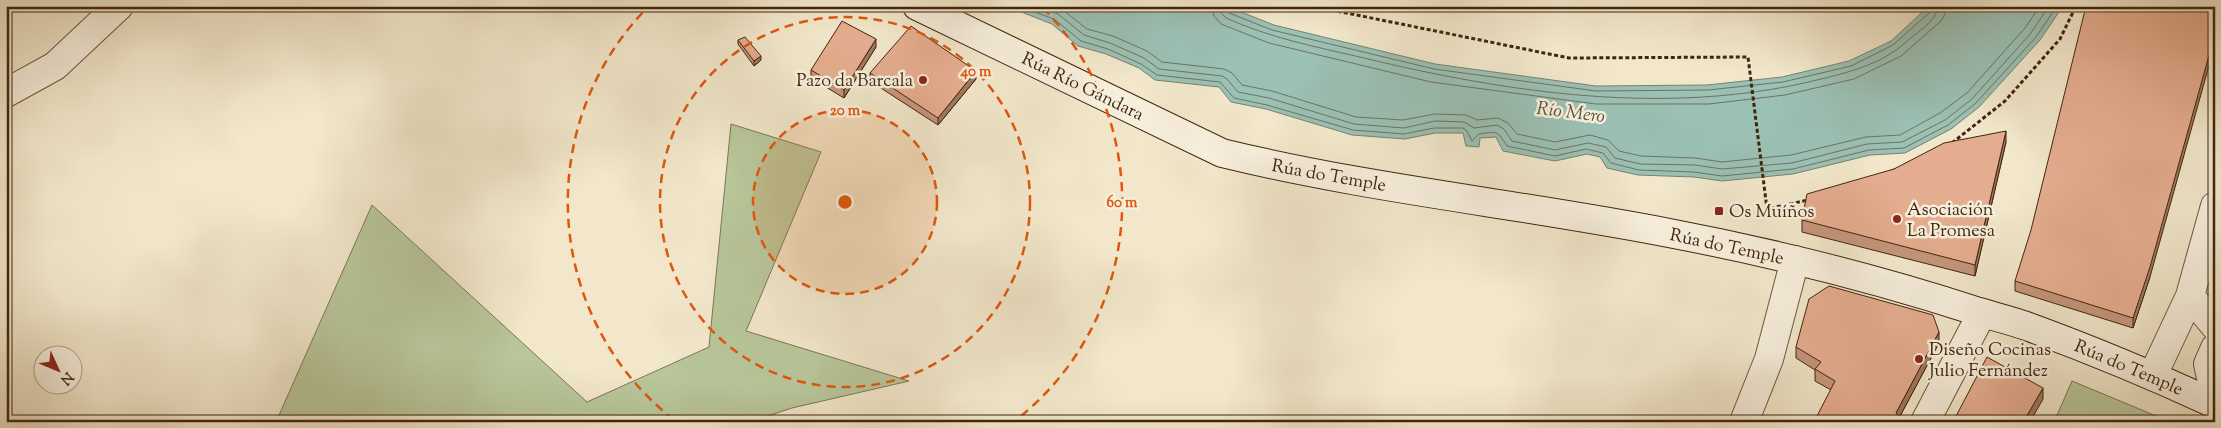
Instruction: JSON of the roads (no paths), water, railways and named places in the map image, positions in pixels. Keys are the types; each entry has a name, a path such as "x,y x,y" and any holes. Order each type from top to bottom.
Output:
{"main road":[{"path":"6,92 55,66 119,6"},
{"name":"Rúa Río Gándara","path":"917,6 1222,153"},
{"name":"Rúa do Temple","path":"1222,153 1264,164 1669,233 1795,260 1929,295 2026,326 2153,375 2215,404"},
{"path":"2153,375 2190,296 2215,206"},
{"path":"1744,422 1769,359 1795,260"},
{"path":"2190,296 2215,326"},
{"path":"1925,422 1982,313"},
{"path":"2215,348 2208,364 2215,396"}],"water":[{"name":"Río Mero","path":"1006,6 1226,6 1274,25 1435,64 1596,86 1707,85 1782,77 1849,61 1891,41 1929,6 2063,6 2040,40 1979,107 1951,129 1905,153 1870,155 1793,174 1722,181 1694,177 1638,175 1607,168 1600,157 1587,154 1555,161 1503,151 1496,137 1480,138 1479,147 1466,146 1463,133 1435,133 1405,139 1352,135 1266,109 1231,102 1219,87 1155,80 1139,68 1106,54 1078,46 1052,24"}],"place":[{"name":"Pazo da Barcala","path":"923,80"},
{"name":"Os Muíños","path":"1719,211"},
{"name":"Asociación La Promesa","path":"1897,219"},
{"name":"Diseño Cocinas Julio Fernández","path":"1919,359"}]}
